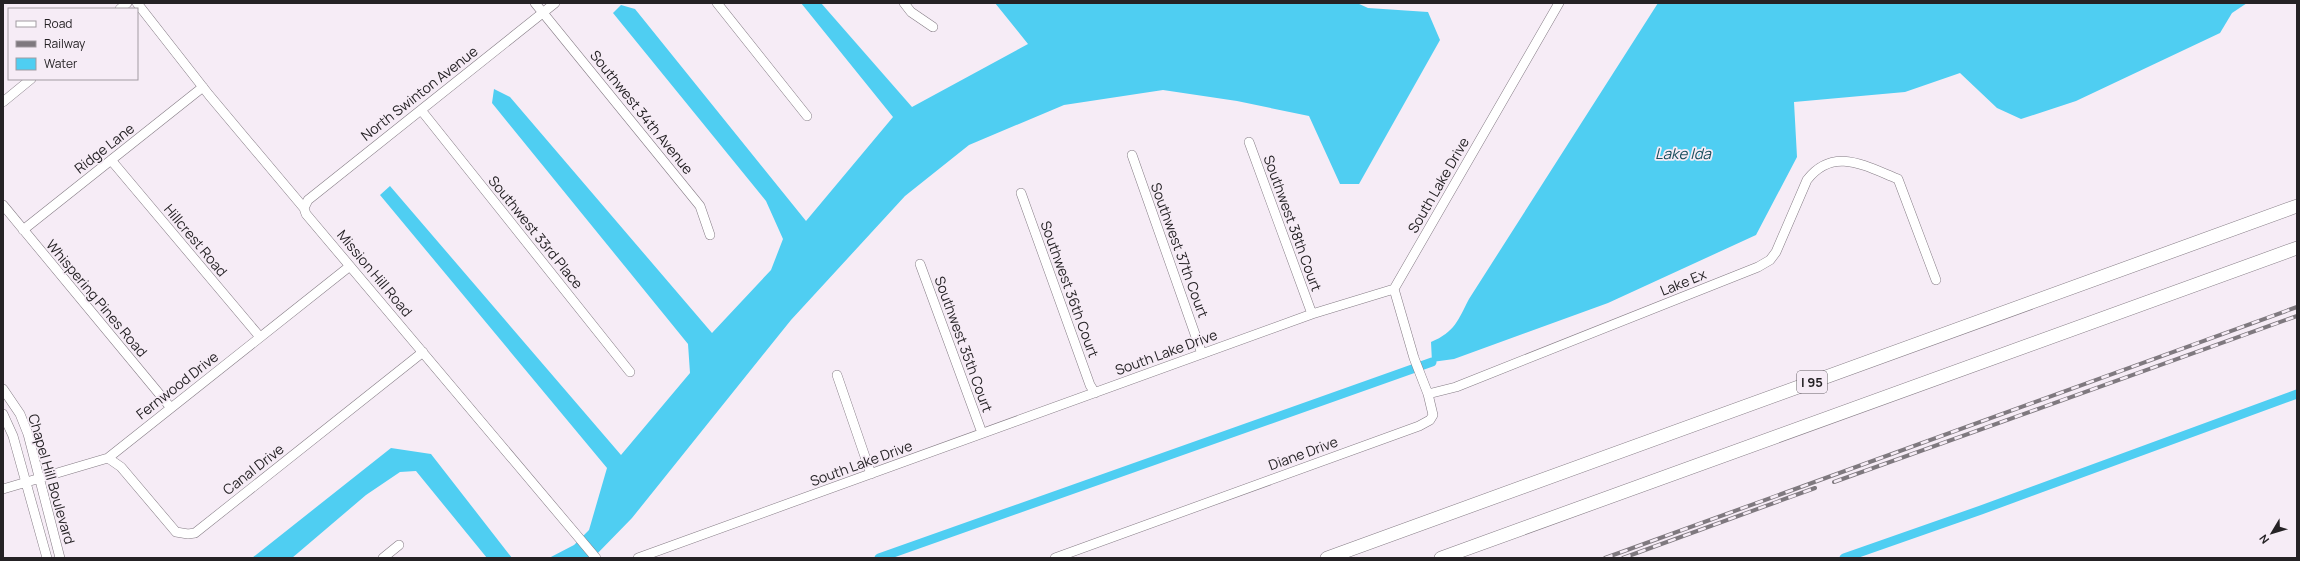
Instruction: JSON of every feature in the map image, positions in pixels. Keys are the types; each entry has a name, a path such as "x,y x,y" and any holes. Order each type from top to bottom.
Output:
{"highway":[{"name":"I 95","path":"1327,558 2297,206"},
{"path":"1441,558 2297,248"}],"street":[{"name":"Mission Hill Road","path":"137,3 203,87 304,208 306,214 596,558"},
{"name":"Southwest 34th Avenue","path":"535,3 700,206 710,235"},
{"name":"North Swinton Avenue","path":"304,208 308,200 555,3"},
{"path":"717,3 806,116"},
{"path":"904,3 911,12 933,27"},
{"name":"South Lake Drive","path":"638,558 1312,314 1380,291 1394,289 1559,3"},
{"path":"3,102 30,80"},
{"name":"Ridge Lane","path":"23,230 203,87"},
{"name":"Southwest 33rd Place","path":"421,110 630,372"},
{"name":"Southwest 38th Court","path":"1248,142 1312,314"},
{"name":"Southwest 37th Court","path":"1132,155 1202,354"},
{"name":"Hillcrest Road","path":"111,160 260,337"},
{"name":"Lake Ex","path":"1428,394 1456,387 1758,267 1770,260 1776,252 1806,180 1814,170 1825,163 1838,160 1857,163 1898,179 1936,280"},
{"name":"Southwest 36th Court","path":"1021,193 1090,385 1095,393"},
{"name":"Whispering Pines Road","path":"3,205 171,408"},
{"name":"Southwest 35th Court","path":"920,264 982,433"},
{"name":"Fernwood Drive","path":"3,489 108,458 350,266"},
{"name":"Diane Drive","path":"1056,558 1420,426 1430,420 1433,414 1428,394 1414,358 1394,289"},
{"name":"Canal Drive","path":"108,458 121,467 176,532 188,534 194,533 423,352"},
{"path":"837,374 871,474"},
{"name":"Chapel Hill Boulevard","path":"3,389 20,414 40,479 60,558"},
{"name":"Chapel Hill Boulevard","path":"3,414 13,436 47,558"},
{"path":"383,558 399,545"}],"water":[{"path":"801,3 821,3 912,107 1028,44 995,3 1357,3 1368,8 1428,12 1440,40 1359,184 1340,184 1309,116 1237,101 1163,90 1064,105 969,145 905,196 791,320 632,518 593,558 549,558 574,545 589,530 607,468 380,195 390,186 621,455 690,373 688,344 492,103 494,89 510,97 712,333 771,270 783,239 766,201 613,13 621,5 635,9 806,221 893,117"},
{"name":"Lake Ida","path":"1658,3 2247,3 2232,13 2220,33 2076,101 2021,119 1997,108 1960,73 1905,92 1794,102 1797,157 1756,235 1608,303 1454,359 1432,362 1431,342 1446,334 1455,325 1469,299"},
{"path":"391,448 431,454 512,558 487,558 416,471 400,472 366,495 292,558 252,558"}],"waterway":[{"path":"879,558 1432,362"},
{"path":"1844,558 1981,510 2297,394"}],"railway":[{"path":"1605,558 2297,307"},
{"path":"1834,482 2297,316"},
{"path":"1623,558 1815,488"}]}
